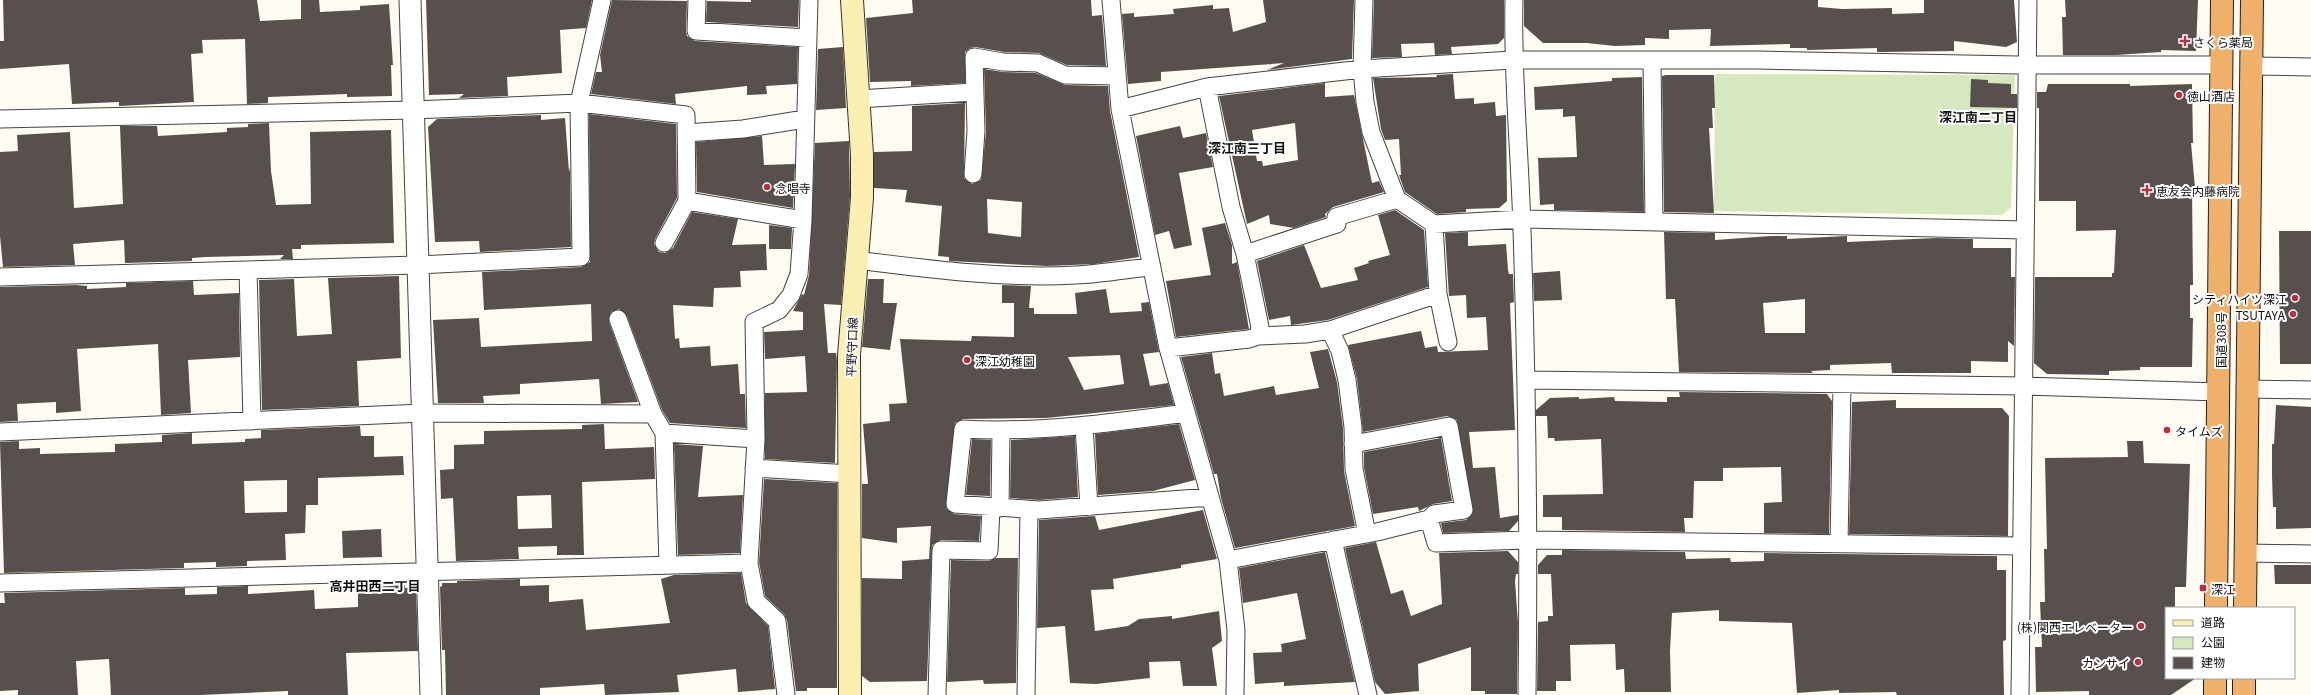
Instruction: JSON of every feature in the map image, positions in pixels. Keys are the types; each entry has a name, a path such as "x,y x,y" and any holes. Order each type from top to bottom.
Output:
{"highway":[{"name":"国道308号","path":"2216,607 2220,392 2222,0"},
{"path":"2245,607 2252,0"},
{"path":"2215,679 2215,695"},
{"path":"2244,679 2244,695"}],"main road":[{"name":"平野守口線","path":"850,695 849,355 862,198 862,155 852,0"}],"street":[{"path":"410,0 432,695"},
{"path":"0,277 418,265 581,257 579,103 602,0"},
{"path":"697,0 696,31 807,38"},
{"path":"786,695 777,622 756,602 749,563 756,439 754,322 779,310 791,296 799,274 803,220 808,0"},
{"path":"1111,0 1116,76 1120,109 1168,348 1228,560 1236,630 1235,695"},
{"path":"1364,0 1362,70 1365,102 1372,132 1397,199 1434,224 1522,219 2025,230"},
{"path":"1514,0 1513,60 1522,219 1527,380 1529,540 1527,695"},
{"path":"2020,695 2028,0"},
{"path":"973,174 976,130 974,57 1003,62 1038,63 1065,75 1116,76"},
{"path":"1120,109 1207,87 1362,70 1513,60 1758,60 2027,66 2222,65"},
{"path":"1652,60 1654,222"},
{"path":"2251,66 2311,67"},
{"path":"1207,87 1231,207 1245,254 1260,326 1258,336"},
{"path":"858,99 974,92"},
{"path":"0,119 413,110 579,103 686,115 687,201 664,243"},
{"path":"686,133 743,129 805,119"},
{"path":"1245,254 1337,224 1336,217 1397,199"},
{"path":"687,201 803,220"},
{"path":"1434,224 1438,294 1448,342"},
{"path":"856,260 942,271 1014,274 1075,275 1152,267"},
{"path":"248,270 252,420"},
{"path":"1168,348 1258,336 1305,334 1330,330 1438,294"},
{"path":"618,319 653,414 664,433 668,565"},
{"path":"1330,330 1340,351 1347,380 1354,469 1367,534"},
{"path":"1527,380 2024,386 2220,392"},
{"path":"1839,544 1842,384"},
{"path":"2247,390 2311,390"},
{"path":"0,432 423,413 653,414"},
{"path":"1186,413 1084,426 1001,431 963,429 955,504 1029,510 1210,498"},
{"path":"1084,426 1089,507"},
{"path":"1228,560 1367,534 1429,519 1434,514 1464,510 1449,426 1353,444"},
{"path":"937,695 940,550 989,551 995,508 1001,431"},
{"path":"664,433 756,439"},
{"path":"754,468 850,474"},
{"path":"1026,695 1029,510"},
{"path":"1429,519 1436,543 1529,540 2022,546"},
{"path":"1333,540 1368,695"},
{"path":"2246,553 2311,554"},
{"path":"0,584 749,563"}],"green space":[{"path":"1715,74 2015,75 2011,207 2002,215 1714,211"}],"building":[{"path":"3,0 257,0 260,21 301,19 301,0 319,0 320,12 360,10 360,6 389,4 393,65 391,65 392,96 347,97 347,94 268,97 268,103 247,104 245,39 202,40 203,53 191,54 194,102 119,106 119,102 72,104 69,64 0,69 0,41 4,41"},
{"path":"426,0 592,0 586,28 560,30 562,73 507,77 508,96 459,98 464,94 429,95"},
{"path":"612,0 687,1 687,36 695,41 798,47 797,84 766,86 767,94 747,95 747,86 675,94 676,104 591,94 596,72 602,72 600,55"},
{"path":"751,0 799,0 798,27 706,22 707,1 751,2"},
{"path":"912,0 1091,0 1092,16 1102,15 1106,66 1067,65 1039,53 1004,52 975,47 970,48 965,52 965,83 911,86 911,81 870,82 866,18 913,13"},
{"path":"1263,0 1354,0 1352,59 1267,70 1284,63 1161,72 1161,81 1128,84 1122,14 1134,13 1134,17 1174,14 1173,9 1213,5 1213,9 1229,8 1233,32 1266,22"},
{"path":"1374,0 1504,0 1504,38 1498,44 1451,47 1452,54 1435,55 1434,43 1401,44 1402,57 1372,58"},
{"path":"1524,0 1818,0 1818,7 1842,9 1892,8 1892,14 1924,13 1924,0 2014,0 2017,42 2006,47 1954,41 1954,51 1884,52 1877,52 1877,48 1807,50 1807,48 1790,48 1790,44 1710,46 1711,29 1669,30 1669,39 1645,38 1645,45 1615,46 1587,43 1543,43 1524,26"},
{"path":"2065,0 2198,0 2196,51 2161,50 2161,52 2116,55 2063,55 2062,17 2066,17"},
{"path":"843,47 846,108 816,110 818,49"},
{"path":"984,69 1003,72 1036,73 1065,85 1108,86 1110,111 1139,257 1094,264 1048,266 949,261 949,257 938,256 942,206 905,202 907,190 874,188 874,152 912,151 912,106 965,103 964,178 972,184 981,180 986,132","holes":["987,199 1022,202 1021,237 988,233"]},
{"path":"1453,74 1455,99 1474,98 1474,104 1495,102 1496,116 1506,115 1507,201 1499,208 1466,209 1466,212 1437,214 1405,192 1399,175 1401,175 1399,139 1385,140 1381,129 1373,78 1437,77 1436,75"},
{"path":"1714,75 1715,108 1712,108 1713,128 1709,128 1714,213 1664,212 1662,76"},
{"path":"1642,77 1644,212 1554,210 1554,204 1540,205 1538,158 1577,157 1575,116 1563,117 1563,109 1535,110 1534,87 1612,81 1612,78"},
{"path":"1971,79 1988,80 1988,83 2011,84 2011,94 2017,94 2017,108 1970,107"},
{"path":"1325,83 1325,97 1354,95 1372,183 1379,181 1384,192 1333,207 1325,214 1326,217 1294,228 1270,224 1269,215 1247,224 1219,96","holes":["1295,123 1298,160 1263,166 1262,161 1257,161 1252,130"]},
{"path":"2048,84 2130,84 2130,86 2192,84 2193,143 2191,143 2195,188 2192,188 2193,285 2190,285 2190,318 2193,318 2192,367 2140,367 2140,370 2109,371 2109,375 2047,374 2034,363 2035,277 2112,277 2112,273 2114,273 2116,230 2076,231 2076,201 2039,201 2039,108 2037,108 2037,92 2046,92"},
{"path":"589,114 676,124 677,198 655,239 654,244 659,252 665,253 673,248 692,212 738,219 732,245 766,244 767,270 740,271 741,287 714,288 713,307 673,305 675,339 679,338 680,348 710,346 711,366 738,364 740,394 745,394 746,428 670,423 662,410 627,316 619,309 611,312 609,322 638,402 601,404 599,379 520,384 520,394 483,396 484,403 438,403 433,320 479,318 481,347 592,341 591,304 484,310 482,272 581,267 590,262"},
{"path":"541,115 541,120 565,118 569,172 570,167 571,247 480,252 479,241 435,242 428,127 437,119"},
{"path":"269,123 271,171 276,205 311,204 310,132 391,130 394,243 301,245 301,249 292,249 293,259 280,259 284,255 205,257 192,258 192,261 125,263 124,240 73,244 75,265 3,267 0,236 0,152 18,151 17,135 70,132 74,208 123,204 120,126 157,126 158,136 227,132 227,128 248,127 248,124"},
{"path":"1180,126 1183,138 1206,133 1213,167 1179,173 1192,245 1174,249 1169,231 1155,235 1136,136"},
{"path":"762,136 764,165 795,164 793,208 697,192 696,142"},
{"path":"849,141 850,197 841,305 824,304 828,353 836,353 837,361 835,463 765,459 765,393 807,392 805,356 765,359 764,332 803,330 803,312 793,311 802,294 804,295 809,275 815,143"},
{"path":"1395,210 1424,230 1428,287 1328,320 1291,325 1290,316 1269,320 1257,261 1304,245 1321,288 1358,280 1354,268 1369,263 1368,261 1390,255 1378,215"},
{"path":"1225,223 1232,245 1232,264 1237,262 1249,329 1176,337 1166,281 1211,275 1202,228"},
{"path":"769,225 792,228 791,249 769,249"},
{"name":"シティハイツ深江","path":"2279,231 2311,231 2311,364 2280,364"},
{"path":"1468,232 1468,246 1506,244 1508,270 1509,274 1513,274 1514,302 1510,303 1515,430 1469,432 1473,468 1495,467 1500,518 1518,515 1518,521 1509,531 1443,533 1441,523 1466,520 1473,513 1457,420 1447,416 1363,432 1357,379 1348,345 1421,331 1425,348 1437,346 1438,352 1488,350 1486,317 1467,318 1466,295 1449,296 1445,233"},
{"path":"1664,232 1715,233 1715,240 1771,236 1787,236 1787,239 1847,236 1847,242 1937,238 1973,239 1973,248 2011,248 2011,277 2015,277 2014,346 2008,341 2008,362 1971,361 1971,373 1892,373 1891,363 1830,365 1830,370 1811,371 1813,373 1679,372 1675,299 1666,299","holes":["1805,299 1805,333 1765,333 1763,303"]},
{"path":"1560,271 1562,300 1534,301 1533,273"},
{"path":"399,276 401,358 357,361 359,406 262,410 259,280 294,279 297,336 332,334 328,278"},
{"path":"868,279 884,279 883,303 897,303 890,350 862,347"},
{"path":"193,281 194,295 239,293 240,357 188,360 191,413 161,415 158,344 77,349 81,411 56,413 56,402 17,404 18,421 0,422 0,287 76,285 87,286 87,289 126,287 126,283"},
{"path":"1002,285 1031,286 1029,308 1034,308 1034,314 1077,314 1075,293 1106,289 1110,313 1142,311 1141,303 1149,302 1159,352 1143,354 1150,386 1168,383 1174,405 1046,418 963,419 955,423 946,508 954,514 981,516 979,541 941,540 932,545 927,681 870,682 862,676 862,578 902,579 902,561 929,559 931,526 897,528 897,543 862,538 862,484 868,484 863,424 890,421 889,404 907,403 900,339 971,341 972,336 1014,337 1014,303 1002,303","holes":["1120,355 1124,384 1084,390 1068,357"]},
{"path":"1328,349 1337,382 1343,428 1344,471 1355,526 1235,548 1221,498 1217,474 1214,474 1181,357 1212,353 1215,374 1220,373 1224,396 1274,386 1276,395 1319,388 1310,352"},
{"path":"1679,392 1827,394 1832,401 1829,534 1764,533 1764,503 1782,502 1781,467 1723,468 1723,481 1694,481 1693,518 1684,518 1685,532 1562,530 1562,517 1543,517 1543,495 1603,494 1601,439 1555,441 1554,438 1548,438 1547,416 1536,416 1536,410 1550,398 1579,397 1579,399 1614,397 1615,401 1667,402 1667,397 1680,397"},
{"path":"1896,400 1896,408 2002,408 2009,416 2008,536 1849,534 1852,402"},
{"path":"2276,405 2311,407 2311,528 2276,529 2276,507 2273,507 2272,444 2274,444"},
{"path":"604,424 605,449 654,447 655,479 582,482 584,555 557,555 557,546 518,547 519,559 456,561 453,498 441,499 440,470 454,469 454,445 484,444 484,431 582,429 582,425","holes":["551,495 552,528 518,529 517,496"]},
{"path":"1179,424 1195,480 1153,491 1098,495 1095,434"},
{"path":"360,426 361,436 374,436 374,457 403,456 404,475 318,478 318,505 306,505 305,533 285,534 286,560 247,561 247,566 216,567 216,562 184,563 184,568 4,573 0,442 19,441 19,449 40,448 40,454 115,452 115,444 162,442 162,435 192,433 192,444 245,442 245,439 261,438 261,430","holes":["287,480 287,512 245,513 244,481"]},
{"path":"1075,436 1078,497 1039,500 1010,498 1011,440"},
{"path":"1441,438 1452,501 1433,504 1419,511 1418,507 1373,514 1364,468 1364,452"},
{"path":"972,439 991,440 990,496 966,495"},
{"path":"2127,441 2143,441 2144,463 2190,464 2186,587 2175,587 2175,607 2165,607 2165,679 2195,679 2171,695 2089,695 2089,691 2036,692 2035,647 2042,647 2040,602 2045,602 2044,549 2047,549 2045,458 2128,457"},
{"path":"674,444 703,446 698,497 743,495 740,553 678,555"},
{"path":"764,479 837,483 837,688 807,688 807,691 796,691 787,620 784,614 765,596 759,562"},
{"path":"1203,510 1217,559 1181,565 1181,568 1113,579 1114,589 1091,590 1095,631 1128,626 1139,619 1172,616 1172,619 1219,611 1222,641 1212,648 1217,686 1183,686 1180,661 1149,662 1150,678 1096,684 1070,683 1065,626 1037,628 1039,520 1095,516 1099,530"},
{"path":"381,529 382,557 343,558 342,531"},
{"path":"1376,542 1391,594 1403,590 1411,616 1442,604 1439,553 1508,551 1518,562 1518,574 1516,574 1515,581 1518,623 1517,694 1485,694 1485,691 1471,691 1471,647 1418,664 1419,691 1385,694 1375,682 1345,548"},
{"path":"1562,550 1685,552 1686,559 1730,558 1731,562 1764,561 1764,553 1997,556 1997,570 2006,570 2006,640 2003,641 2004,695 1897,695 1896,692 1839,693 1839,690 1797,693 1792,623 1719,621 1719,610 1672,613 1670,651 1671,692 1625,692 1624,669 1616,670 1615,644 1570,645 1571,681 1556,681 1556,691 1537,691 1538,622 1548,621 1548,616 1553,616 1551,574 1538,574 1538,565 1547,555 1562,555"},
{"path":"1325,552 1355,682 1284,686 1284,682 1255,684 1253,653 1282,652 1281,644 1306,639 1297,593 1243,603 1239,568"},
{"path":"996,558 1018,558 1016,683 984,684 983,680 947,682 951,560 989,561"},
{"path":"2274,565 2311,565 2311,584 2275,584"},
{"path":"741,573 746,603 768,626 775,689 738,692 736,669 677,675 679,692 605,695 604,684 540,688 540,695 446,695 445,650 442,650 440,587 442,586 442,583 457,583 457,581 520,579 520,586 549,585 549,602 583,599 586,630 670,623 661,579 674,575"},
{"path":"405,585 405,588 416,587 418,651 346,653 348,695 288,695 288,691 201,695 111,695 109,659 76,661 78,695 18,695 18,690 0,691 0,603 5,603 4,593 185,588 185,595 217,594 217,587 248,586 248,594 314,590 315,609 358,607 358,588"}],"place":[{"name":"さくら薬局","path":"2185,41"},
{"name":"徳山酒店","path":"2179,95"},
{"name":"念唱寺","path":"767,187"},
{"name":"恵友会内藤病院","path":"2147,190"},
{"name":"シティハイツ深江","path":"2295,298"},
{"name":"TSUTAYA","path":"2293,314"},
{"name":"深江幼稚園","path":"967,360"},
{"name":"タイムズ","path":"2167,430"},
{"name":"深江","path":"2203,588"},
{"name":"(株)関西エレベーター","path":"2141,626"},
{"name":"カンサイ","path":"2138,662"}],"district":[{"name":"深江南二丁目","path":"1978,116"},
{"name":"深江南三丁目","path":"1247,147"},
{"name":"高井田西二丁目","path":"375,585"}]}
